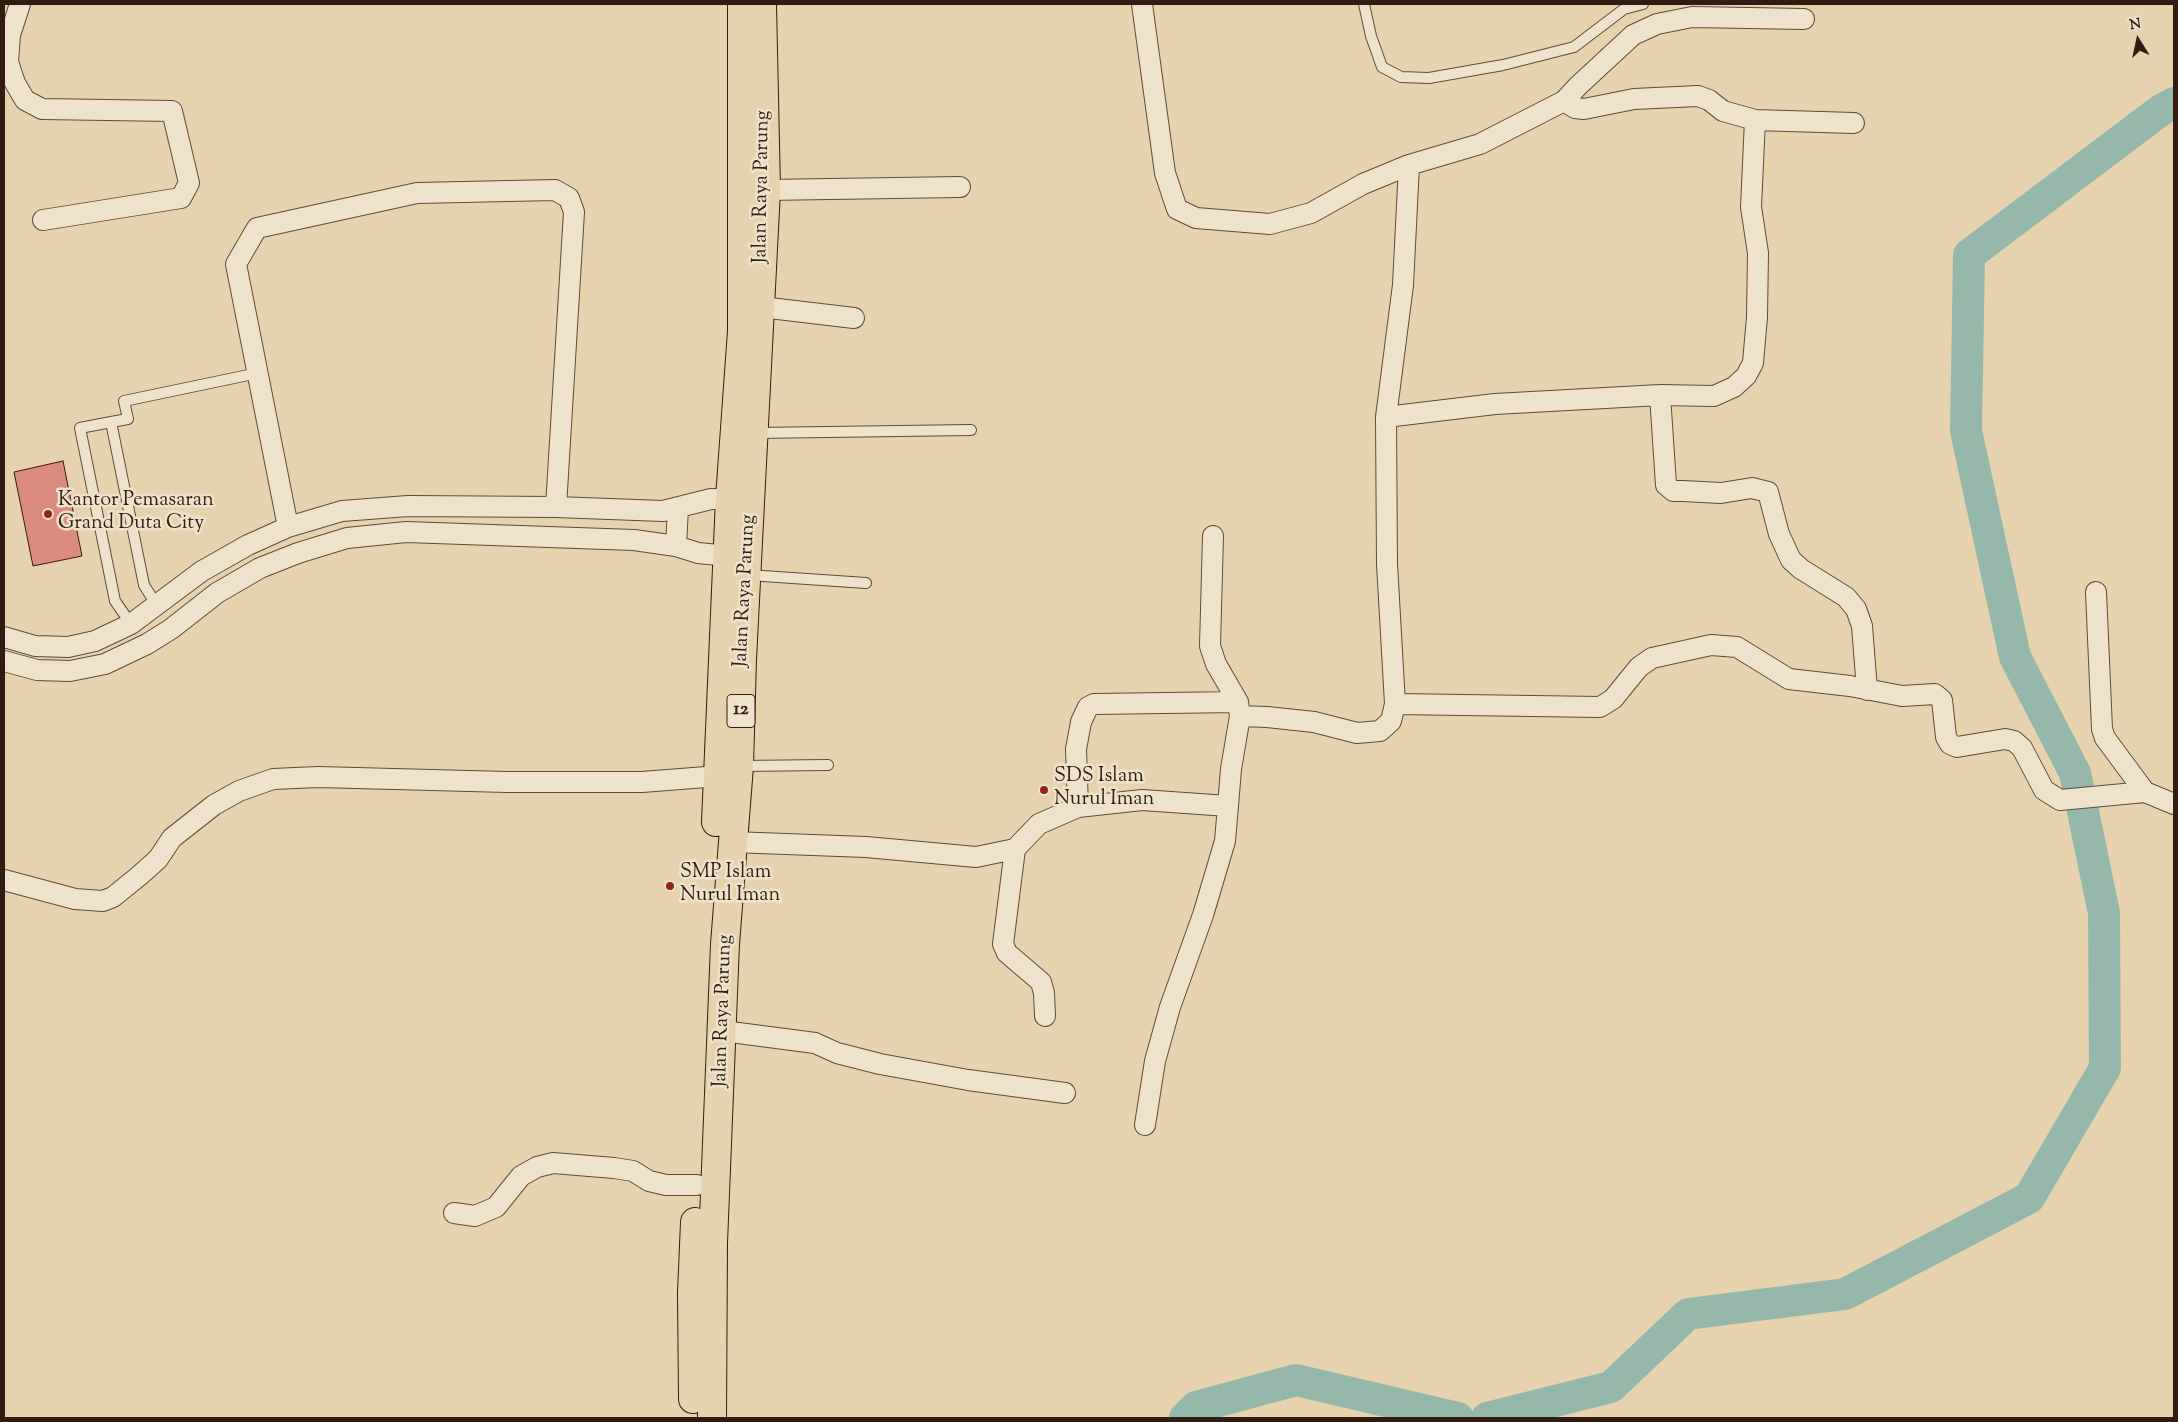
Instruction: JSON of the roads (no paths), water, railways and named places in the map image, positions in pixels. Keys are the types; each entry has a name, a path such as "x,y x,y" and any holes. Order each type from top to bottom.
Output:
{"highway":[{"name":"Jalan Raya Parung","path":"712,1418 712,1083 740,563 742,4"},
{"name":"Jalan Raya Parung","path":"740,498 754,433 766,190 762,4"},
{"name":"Jalan Raya Parung","path":"693,1418 692,1293 697,1185 712,1083 723,1031 732,842 729,771"}],"street":[{"path":"20,4 10,35 8,62 11,93 42,110 172,111 189,183 181,198 43,220"},
{"path":"1142,4 1165,173 1177,209 1185,214 1214,221 1270,224 1311,213 1363,184 1409,165 1480,144 1564,101 1634,35 1657,24 1692,17 1804,19"},
{"path":"1564,101 1574,108 1584,109 1634,98 1698,96 1709,100 1723,111 1755,120 1854,123"},
{"path":"1386,417 1495,404 1660,395 1714,396 1734,387 1746,376 1753,364 1756,346 1758,254 1751,206 1755,120"},
{"path":"1078,807 1076,749 1081,722 1088,707 1094,704 1239,709 1267,717 1314,722 1357,733 1372,732 1388,726 1391,721 1395,704 1387,564 1386,417 1403,285 1409,165"},
{"path":"766,190 960,187"},
{"path":"288,528 236,264 257,228 416,193 555,190 569,198 574,212 556,507"},
{"path":"760,307 854,318"},
{"path":"1660,395 1666,485 1674,491 1721,493 1752,488 1768,492 1779,534 1791,560 1801,570 1846,597 1856,609 1862,626 1867,690"},
{"path":"4,637 36,646 68,647 94,641 131,624 202,571 248,544 288,528 342,511 408,506 556,507 663,511 711,499 740,498"},
{"path":"676,546 678,508"},
{"path":"342,511 347,538"},
{"path":"634,540 636,511"},
{"path":"4,661 37,670 70,671 105,664 147,644 171,629 217,593 260,568 298,552 347,538 406,532 634,540 676,546 740,563"},
{"path":"1145,1126 1155,1061 1170,1006 1191,953 1222,850 1228,806 1230,775 1239,709 1216,664 1210,646 1213,536"},
{"path":"2096,592 2102,729 2105,738 2138,793"},
{"path":"131,624 147,644"},
{"path":"1395,704 1600,707 1613,699 1639,667 1652,658 1711,646 1737,647 1788,678 1902,696 1935,694 1942,700 1946,737 1950,744 1957,747 2004,739 2014,741 2022,748 2044,790 2060,800 2138,793 2174,804"},
{"path":"4,880 89,902 103,901 113,897 158,860 172,838 214,805 239,791 273,779 318,777 507,782 642,782 729,771"},
{"path":"732,842 866,847 976,857 1015,849 1039,824 1078,807 1142,800 1228,806"},
{"path":"1015,849 1003,944 1007,953 1041,982 1044,993 1045,1016"},
{"path":"723,1031 815,1043 837,1053 880,1064 968,1080 1065,1093"},
{"path":"454,1213 475,1216 496,1207 520,1176 537,1167 553,1163 633,1171 650,1181 666,1185 697,1185"}],"lane":[{"path":"1364,4 1371,36 1382,67 1401,77 1429,78 1503,64 1574,47 1624,9 1643,4"},
{"path":"131,624 115,601 80,428 128,419 124,401 258,373"},
{"path":"111,422 144,585 157,606"},
{"path":"754,433 971,430"},
{"path":"740,563 866,583"},
{"path":"729,771 828,765"}],"waterway":[{"path":"1487,1418 1611,1387 1688,1314 1845,1294 2029,1198 2105,1068 2104,913 2075,773 2015,657 1966,431 1969,255 2161,110 2174,103"},
{"path":"1185,1418 1196,1407 1296,1380 1458,1418"}],"place":[{"name":"Kantor Pemasaran Grand Duta City","path":"48,514"},
{"name":"SDS Islam Nurul Iman","path":"1044,790"},
{"name":"SMP Islam Nurul Iman","path":"670,886"}]}
